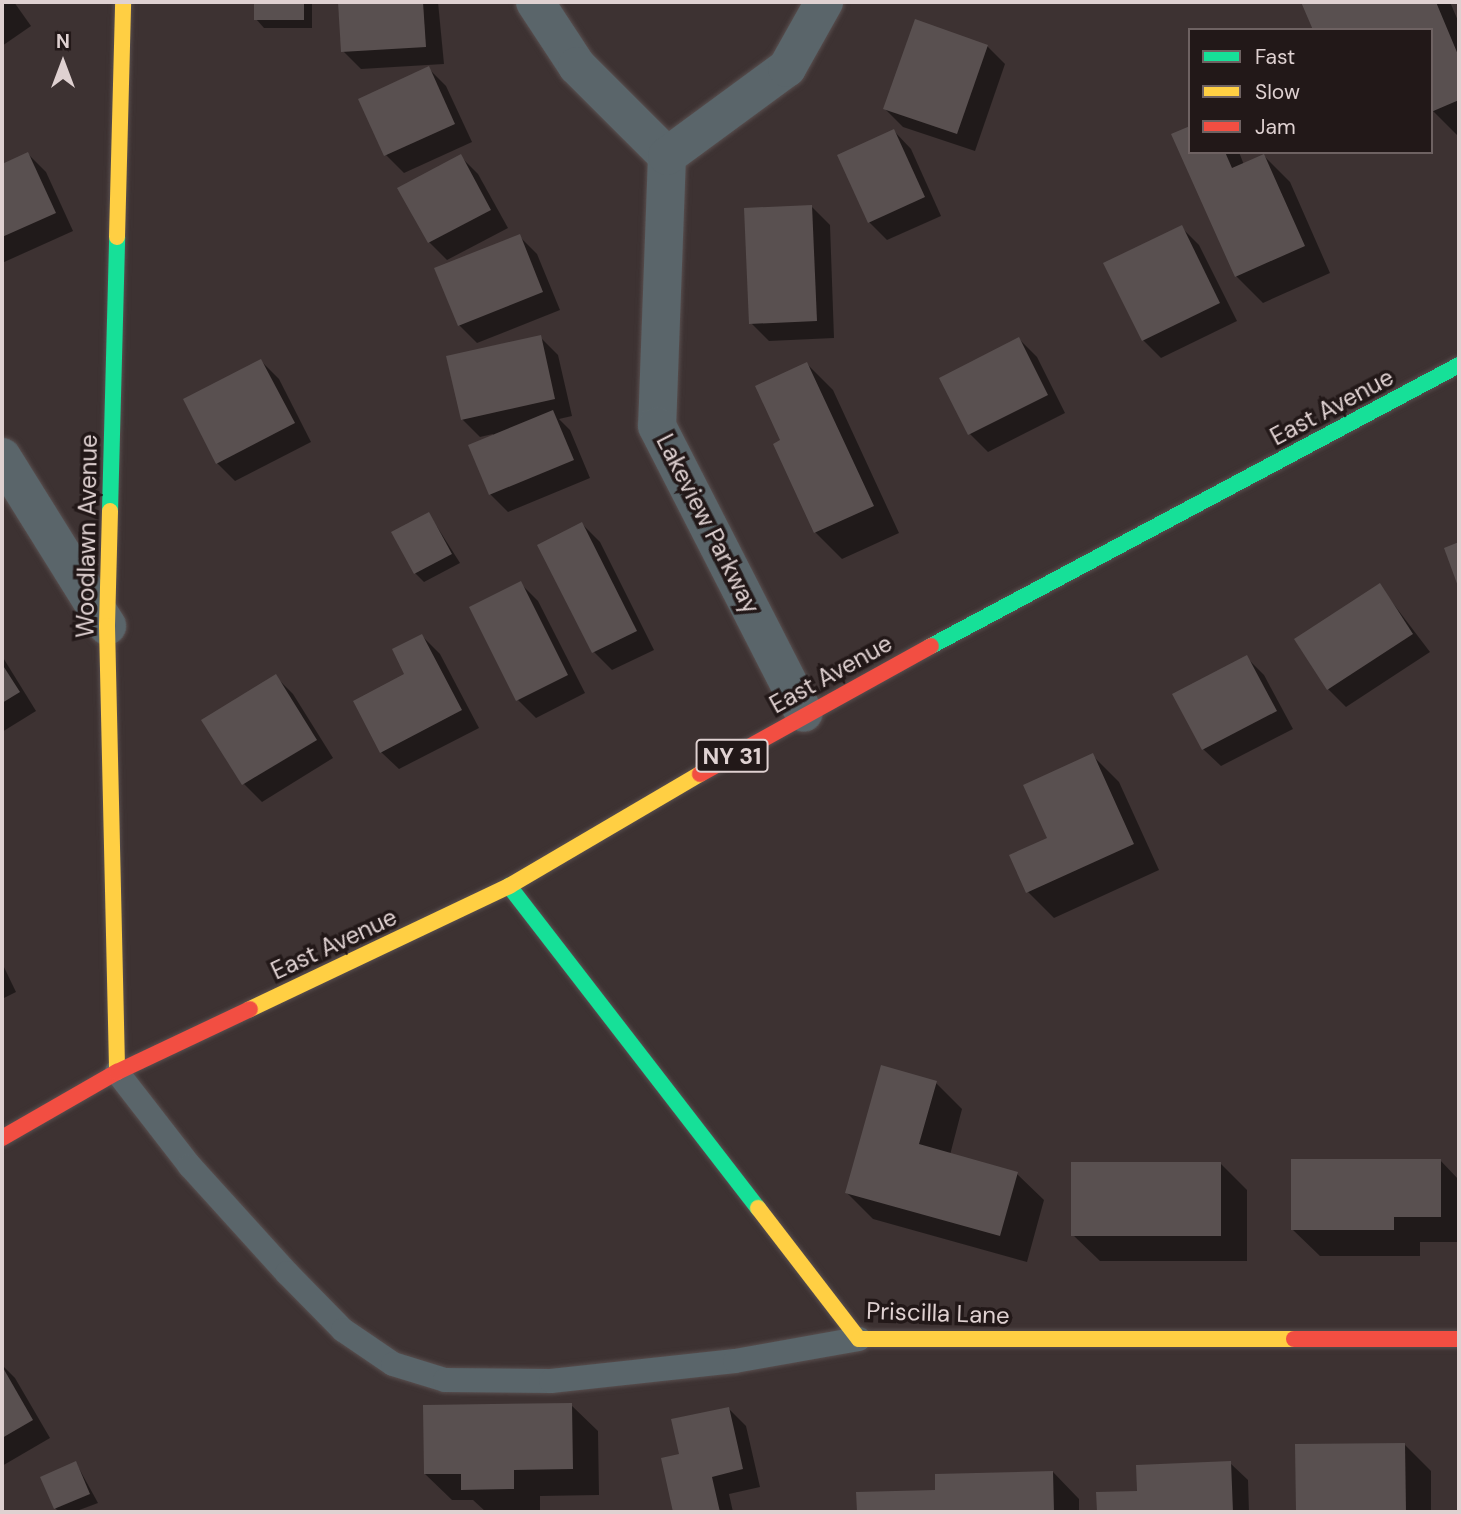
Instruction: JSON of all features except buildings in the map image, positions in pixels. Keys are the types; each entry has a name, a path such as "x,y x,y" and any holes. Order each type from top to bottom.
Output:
{"main road":[{"name":"Woodlawn Avenue","path":"117,1072 107,626 123,2"},
{"name":"East Avenue","path":"2,1138 117,1072 509,886 804,713 1459,365"},
{"name":"Priscilla Lane","path":"509,886 859,1339 1459,1339"}],"street":[{"path":"535,2 578,66 667,156 787,68 824,2"},
{"name":"Lakeview Parkway","path":"667,156 657,426 804,713"},
{"path":"2,457 107,626"}],"lane":[{"path":"117,1072 190,1166 287,1273 343,1330 393,1364 445,1380 551,1381 735,1361 859,1339"}],"traffic: fast":[{"path":"110,511 117,237"},
{"path":"931,646 1459,365"},
{"path":"509,886 758,1208"}],"traffic: slow":[{"path":"117,237 123,2"},
{"path":"110,511 107,626 117,1072"},
{"path":"250,1009 509,886 700,774"},
{"path":"758,1208 859,1339 1294,1339"}],"traffic: jam":[{"path":"700,774 931,646"},
{"path":"2,1138 117,1072 250,1009"},
{"path":"1294,1339 1459,1339"}]}
